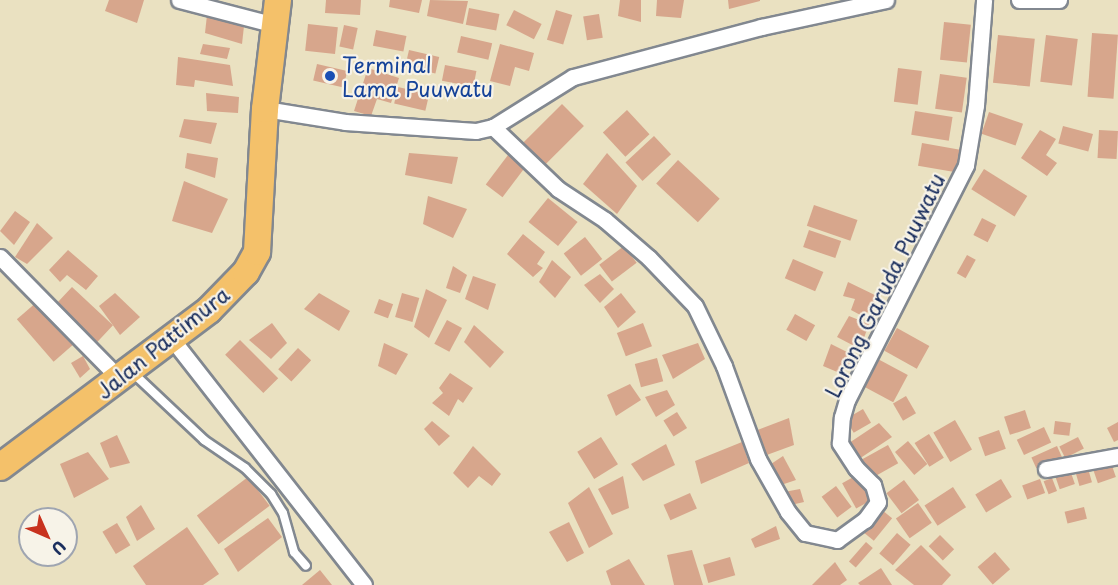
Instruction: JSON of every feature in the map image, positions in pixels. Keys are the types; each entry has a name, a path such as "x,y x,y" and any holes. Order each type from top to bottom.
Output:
{"highway":[{"name":"Jalan Pattimura","path":"0,467 172,339 224,295 246,272 257,252 266,109 276,12"}],"street":[{"path":"179,0 276,12"},
{"path":"266,109 424,130 476,131 493,127 573,77 761,27 886,0"},
{"name":"Lorong Garuda Puuwatu","path":"493,127 558,189 605,220 649,258 695,306 724,366 758,459 788,512 805,533 837,540 865,520 878,502 873,485 856,468 840,443 842,417 847,400 966,165 976,105 984,0"},
{"path":"1019,0 1059,0"},
{"path":"0,257 124,374"},
{"path":"172,339 364,585"},
{"path":"1046,469 1118,456"}],"lane":[{"path":"124,374 204,440 245,468 271,494 283,513 294,552 306,566"}],"building":[{"path":"109,0 144,0 137,23 105,11"},
{"path":"326,0 361,0 360,15 325,13"},
{"path":"390,0 422,0 419,13 389,7"},
{"path":"430,0 468,1 463,24 427,16"},
{"path":"620,0 641,0 641,22 618,16"},
{"path":"657,0 684,0 681,18 656,16"},
{"path":"728,0 760,0 760,1 729,9"},
{"path":"469,8 499,14 496,31 466,25"},
{"path":"514,10 542,24 534,39 506,25"},
{"path":"556,10 572,15 563,45 547,40"},
{"path":"599,14 603,38 587,40 583,17"},
{"path":"207,15 244,26 242,44 205,33"},
{"path":"944,22 971,25 967,63 940,60"},
{"path":"308,24 338,27 335,54 305,51"},
{"path":"344,25 358,28 353,49 339,47"},
{"path":"376,30 406,36 403,52 373,46"},
{"path":"1092,33 1118,35 1113,99 1088,97"},
{"path":"998,35 1035,39 1030,87 993,83"},
{"path":"1046,35 1078,39 1072,86 1040,82"},
{"path":"461,36 492,43 488,60 457,53"},
{"path":"203,44 230,48 227,59 200,54"},
{"path":"500,44 534,53 529,71 515,67 510,86 490,81"},
{"path":"409,50 439,57 435,74 405,67"},
{"path":"178,57 230,65 233,86 195,80 194,87 176,85"},
{"name":"Terminal Lama Puuwatu","path":"317,64 347,71 343,88 313,81"},
{"path":"445,65 476,71 473,87 442,81"},
{"path":"368,68 399,78 391,103 377,99 371,116 354,111"},
{"path":"898,68 922,71 918,105 894,102"},
{"path":"940,74 967,78 962,112 935,109"},
{"path":"398,87 429,94 425,111 394,104"},
{"path":"206,93 239,97 238,113 207,111"},
{"path":"562,104 584,126 544,166 522,144"},
{"path":"627,110 650,134 625,157 603,133"},
{"path":"915,111 953,117 949,141 911,135"},
{"path":"989,112 1023,124 1016,145 982,134"},
{"path":"184,119 217,123 211,144 179,137"},
{"path":"1063,126 1093,134 1088,151 1058,143"},
{"path":"1040,130 1056,139 1046,155 1057,163 1047,176 1021,158"},
{"path":"1099,130 1118,131 1117,159 1098,158"},
{"path":"654,136 671,154 643,181 625,163"},
{"path":"922,143 961,150 957,173 918,166"},
{"path":"187,153 218,158 215,178 185,168"},
{"path":"409,153 458,157 452,184 405,175"},
{"path":"607,153 637,186 617,214 583,184"},
{"path":"508,155 525,168 503,197 486,185"},
{"path":"678,160 720,199 698,222 656,183"},
{"path":"984,169 1027,196 1015,216 971,189"},
{"path":"184,181 228,199 212,233 172,221"},
{"path":"428,196 467,209 453,238 423,224"},
{"path":"548,198 578,222 558,246 528,222"},
{"path":"814,205 857,220 850,241 807,226"},
{"path":"15,211 30,222 14,245 0,231"},
{"path":"982,218 996,225 988,242 973,235"},
{"path":"37,223 53,238 27,264 15,257"},
{"path":"809,230 841,241 835,258 803,247"},
{"path":"523,234 545,252 537,264 543,268 533,277 507,254"},
{"path":"585,237 602,259 581,276 564,254"},
{"path":"624,246 637,263 612,281 599,265"},
{"path":"68,250 98,276 86,290 67,275 60,282 49,270"},
{"path":"967,255 976,260 966,278 957,273"},
{"path":"793,259 823,272 815,291 785,278"},
{"path":"552,260 571,277 555,298 539,282"},
{"path":"453,266 467,275 460,293 446,288"},
{"path":"600,274 614,289 600,303 584,285"},
{"path":"473,276 496,284 488,310 465,299"},
{"path":"848,282 879,297 864,317 851,310 855,299 843,296"},
{"path":"72,287 113,325 97,342 56,304"},
{"path":"426,289 447,300 429,338 414,327"},
{"path":"115,293 140,317 120,335 99,306"},
{"path":"319,293 350,311 339,331 304,309"},
{"path":"402,293 419,298 412,322 395,317"},
{"path":"621,293 636,312 618,328 604,307"},
{"path":"379,299 393,304 388,318 374,313"},
{"path":"38,301 75,343 54,362 17,319"},
{"path":"795,314 815,325 806,341 786,330"},
{"path":"849,316 869,324 860,349 837,337"},
{"path":"447,320 462,328 449,352 434,344"},
{"path":"272,323 287,343 271,359 249,340"},
{"path":"643,323 652,346 626,356 617,333"},
{"path":"474,325 504,352 490,368 464,342"},
{"path":"897,328 929,346 917,369 884,351"},
{"path":"240,340 278,378 263,393 225,355"},
{"path":"384,343 408,354 396,375 378,366"},
{"path":"698,343 705,359 673,379 662,355"},
{"path":"831,344 855,356 842,374 823,366"},
{"path":"298,348 311,360 291,381 278,369"},
{"path":"83,356 90,369 80,378 71,363"},
{"path":"657,358 663,381 641,387 635,364"},
{"path":"876,358 908,375 893,402 861,385"},
{"path":"450,373 473,388 463,403 458,399 449,416 432,403 443,393 439,388"},
{"path":"630,384 641,400 616,416 607,395"},
{"path":"667,390 675,405 656,417 645,397"},
{"path":"906,396 916,413 903,421 893,404"},
{"path":"863,409 871,423 854,433 846,419"},
{"path":"1025,410 1031,428 1010,435 1004,417"},
{"path":"677,412 687,428 673,437 663,420"},
{"path":"789,418 794,445 764,456 755,431"},
{"path":"955,420 972,449 950,462 933,432"},
{"path":"432,421 450,436 439,446 424,429"},
{"path":"1055,421 1071,423 1069,436 1053,434"},
{"path":"1118,422 1118,440 1114,442 1107,428"},
{"path":"879,423 892,437 859,459 846,445"},
{"path":"1044,427 1051,442 1024,455 1017,440"},
{"path":"999,430 1006,449 985,456 978,438"},
{"path":"929,434 944,458 929,467 915,443"},
{"path":"117,435 130,463 110,468 100,443"},
{"path":"601,437 618,464 594,479 577,452"},
{"path":"1078,437 1084,449 1065,458 1059,447"},
{"path":"908,441 927,464 914,475 895,452"},
{"path":"742,442 749,463 701,484 695,461"},
{"path":"666,444 675,465 643,481 631,464"},
{"path":"888,445 898,463 870,479 860,461"},
{"path":"473,446 501,474 492,486 479,476 468,488 453,473"},
{"path":"1057,446 1062,457 1036,468 1031,457"},
{"path":"88,452 109,479 74,498 60,464"},
{"path":"783,456 796,480 781,485 768,466"},
{"path":"1110,460 1116,477 1098,483 1092,466"},
{"path":"1087,465 1092,482 1079,486 1075,469"},
{"path":"1069,467 1075,484 1060,489 1054,472"},
{"path":"857,475 871,500 856,509 842,483"},
{"path":"623,476 629,508 612,515 598,489"},
{"path":"248,477 270,506 219,544 197,516"},
{"path":"1052,478 1057,491 1049,494 1044,481"},
{"path":"1001,479 1012,497 986,512 975,494"},
{"path":"1040,479 1045,493 1027,500 1022,485"},
{"path":"904,480 919,500 901,513 886,493"},
{"path":"836,486 852,507 837,518 822,497"},
{"path":"589,487 613,534 589,548 568,503"},
{"path":"953,487 966,507 938,526 924,506"},
{"path":"800,489 804,502 791,505 784,492"},
{"path":"690,493 697,509 670,520 664,505"},
{"path":"918,503 932,523 910,538 896,518"},
{"path":"141,505 155,529 137,541 126,517"},
{"path":"1084,507 1087,519 1067,523 1065,512"},
{"path":"882,510 892,518 874,541 864,533"},
{"path":"268,518 282,537 238,572 224,549"},
{"path":"569,522 584,553 567,562 549,532"},
{"path":"117,523 130,545 116,554 102,532"},
{"path":"776,526 780,539 755,548 751,539"},
{"path":"187,527 219,574 203,585 146,585 133,566"},
{"path":"897,533 911,545 893,565 879,553"},
{"path":"940,535 954,549 943,560 929,546"},
{"path":"866,542 873,548 856,568 849,562"},
{"path":"921,545 951,575 942,585 914,585 895,570"},
{"path":"692,550 703,585 674,585 667,555"},
{"path":"995,552 1010,569 993,584 978,567"},
{"path":"730,557 735,575 708,583 703,565"},
{"path":"629,559 645,585 611,585 606,571"},
{"path":"835,562 847,580 840,585 812,585"},
{"path":"881,568 892,585 860,585 858,583"},
{"path":"320,570 332,585 302,585"}],"place":[{"name":"Terminal Lama Puuwatu","path":"330,76"}]}
